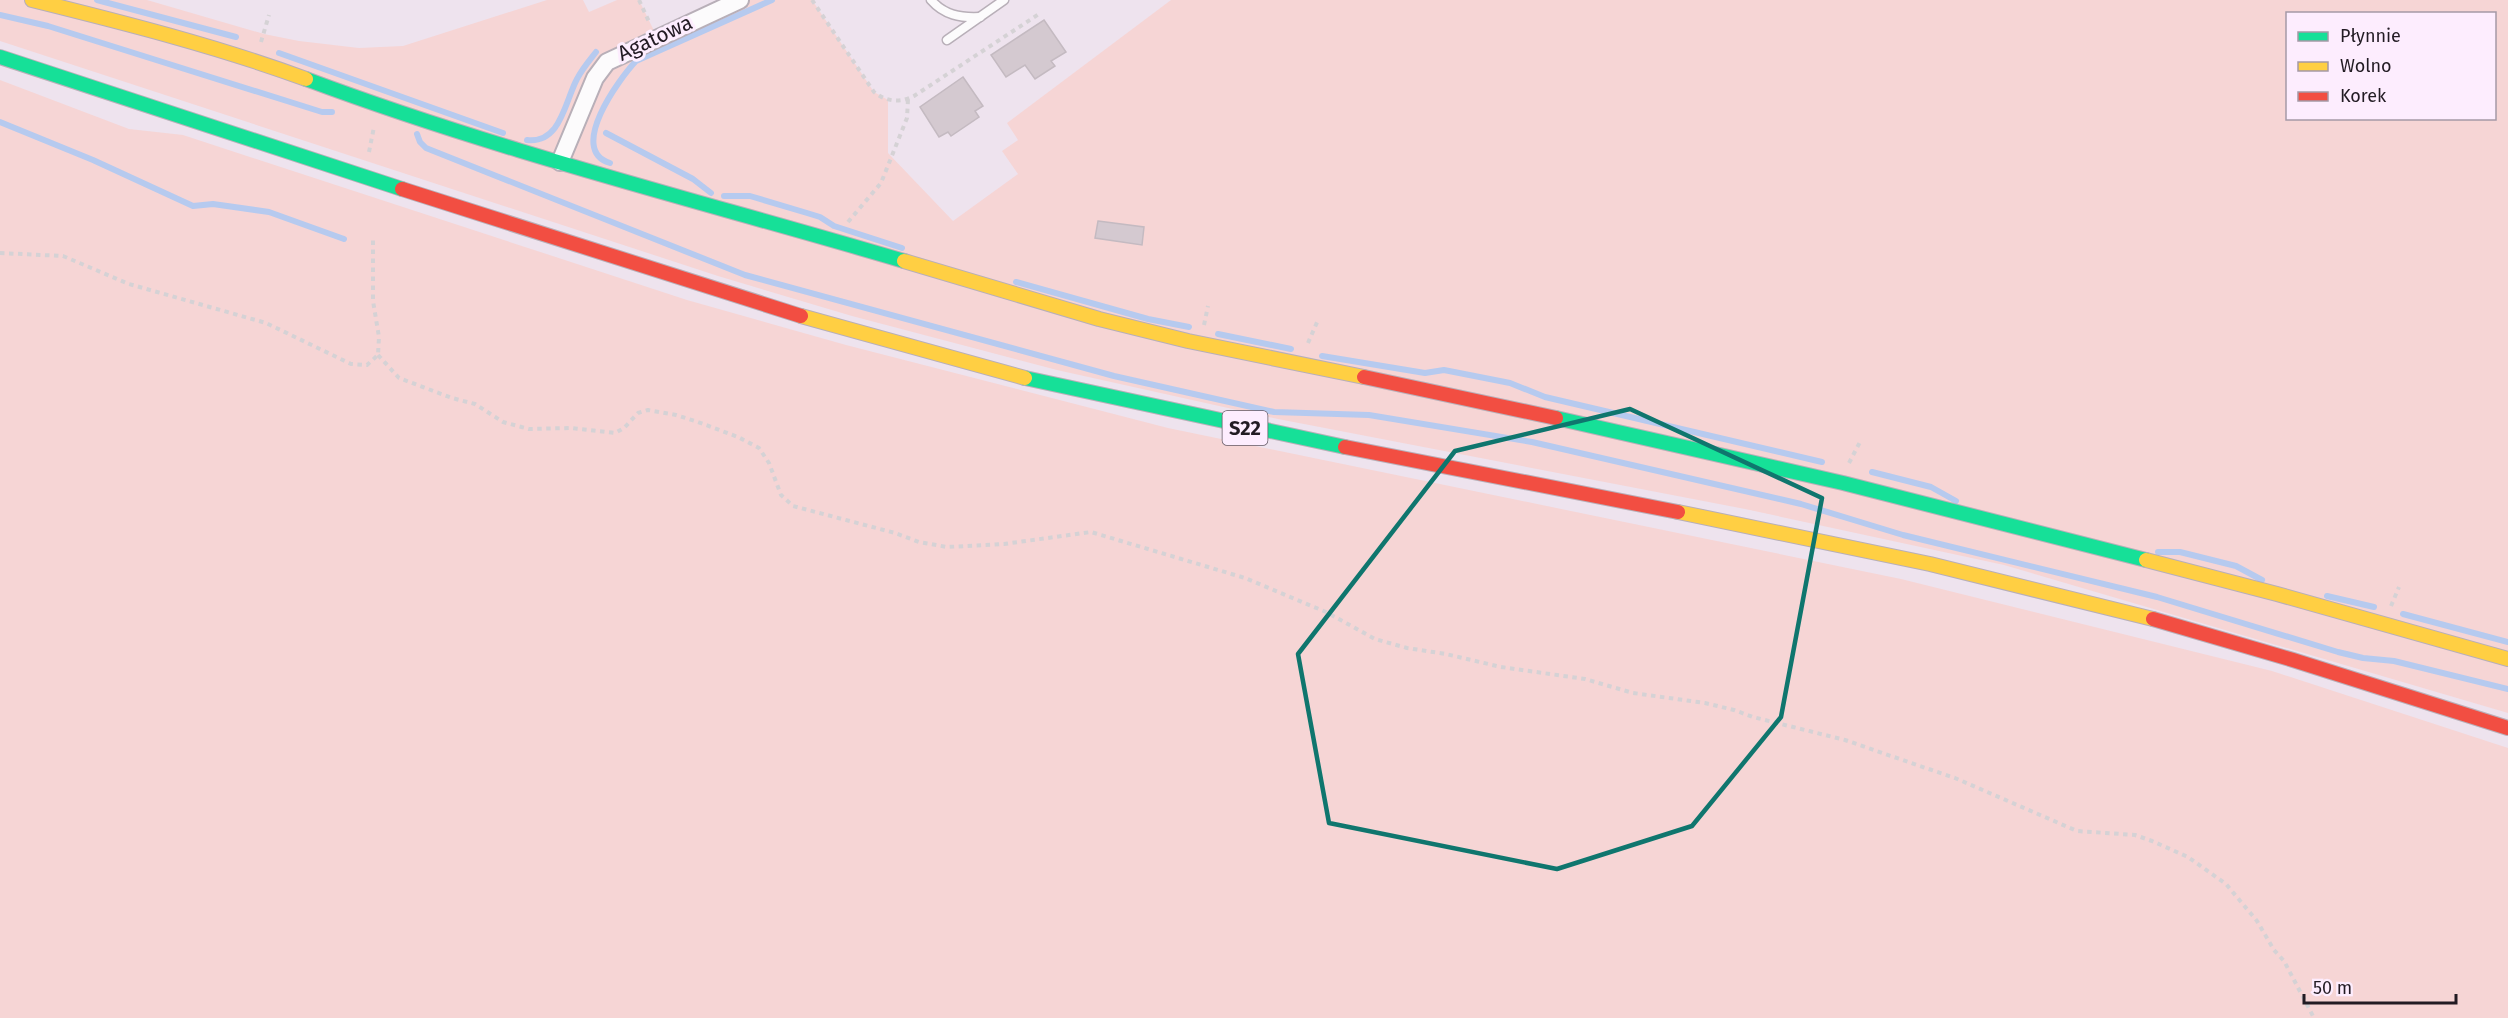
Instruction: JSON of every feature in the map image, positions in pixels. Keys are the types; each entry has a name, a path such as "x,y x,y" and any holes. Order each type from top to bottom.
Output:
{"main road":[{"path":"32,0 158,31 255,60 378,106 560,162 1099,319 1188,341 1475,400 1843,483 2277,594 2508,659"},
{"name":"S22","path":"0,57 658,273 811,320 942,356 1207,420 1936,565 2094,604 2283,656 2508,728"}],"street":[{"name":"Agatowa","path":"560,162 602,66 616,56 740,0"}],"lane":[{"path":"931,0 950,14 968,18 980,17"},
{"path":"947,40 1004,0"}],"path":[{"path":"639,0 656,37"},
{"path":"812,0 874,92 888,100 908,99 1039,14"},
{"path":"840,242 851,216 881,183 907,118 908,99"},
{"path":"367,161 378,106"},
{"path":"0,252 63,256 129,284 266,323 351,364 367,365 378,355 379,337 373,301 373,238"},
{"path":"378,355 399,378 475,404 503,422 529,429 570,428 615,433 624,428 638,413 648,410 687,418 738,437 759,448 769,463 781,495 793,506 895,533 919,542 946,547 1004,544 1091,532 1245,578 1326,612 1375,639 1501,667 1585,679 1633,693 1706,703 1734,710 1845,740 1908,761 1954,778 2077,831 2135,836 2152,841 2188,857 2226,884 2258,921 2274,950 2284,961 2314,1018"}],"highlighted area":[{"path":"1630,409 1822,498 1781,717 1692,826 1557,869 1329,823 1298,654 1455,451"}],"shaded area":[{"path":"0,0 147,0 264,34 299,41 359,48 403,46 547,0 583,0 589,12 617,0 639,0 657,37 740,0 812,0 874,92 888,100 888,153 953,221 1018,174 1002,151 1018,140 1007,123 1171,0 2508,0 2508,713 2004,565 1745,509 1278,419 1057,370 852,316 718,276 0,41"},
{"path":"0,80 129,129 183,135 687,300 846,345 1168,428 1901,579 2272,671 2508,748 2508,1018 0,1018"}],"building":[{"path":"1044,20 1066,52 1051,61 1055,66 1035,79 1025,65 1006,77 991,55"},
{"path":"963,77 983,106 975,111 979,117 951,136 948,132 939,137 920,107"},
{"path":"1098,221 1144,227 1142,245 1095,238"}],"waterway":[{"path":"97,0 236,37"},
{"path":"610,163 598,156 594,144 595,130 600,114 609,98 636,61 772,0"},
{"path":"0,15 48,26 322,112 332,112"},
{"path":"527,140 538,139 555,128 579,75 596,52"},
{"path":"279,53 503,133"},
{"path":"0,122 93,160 193,206 213,204 269,212 344,239"},
{"path":"606,133 693,179 711,193"},
{"path":"417,134 420,142 426,148 745,275 1114,376 1274,412 1369,415 1532,442 1801,504 1903,535 2157,597 2338,652 2363,658 2394,661 2508,689"},
{"path":"724,196 750,196 820,217 834,226 902,248"},
{"path":"1016,282 1148,319 1189,327"},
{"path":"1218,334 1291,349"},
{"path":"1322,356 1425,373 1444,370 1510,383 1545,397 1822,462"},
{"path":"1872,472 1931,487 1956,501"},
{"path":"2158,552 2180,552 2236,566 2262,580"},
{"path":"2327,596 2374,607"},
{"path":"2403,614 2508,642"}],"traffic: fast":[{"path":"0,57 402,189"},
{"path":"306,79 528,153 904,261"},
{"path":"1025,378 1345,447"},
{"path":"1556,418 1843,483 2146,560"}],"traffic: slow":[{"path":"32,0 136,26 306,79"},
{"path":"904,261 1099,319 1188,341 1364,377"},
{"path":"801,316 1025,378"},
{"path":"1678,512 1930,564 2153,619"},
{"path":"2146,560 2508,659"}],"traffic: jam":[{"path":"402,189 801,316"},
{"path":"1364,377 1556,418"},
{"path":"1345,447 1678,512"},
{"path":"2153,619 2293,660 2508,728"}]}
